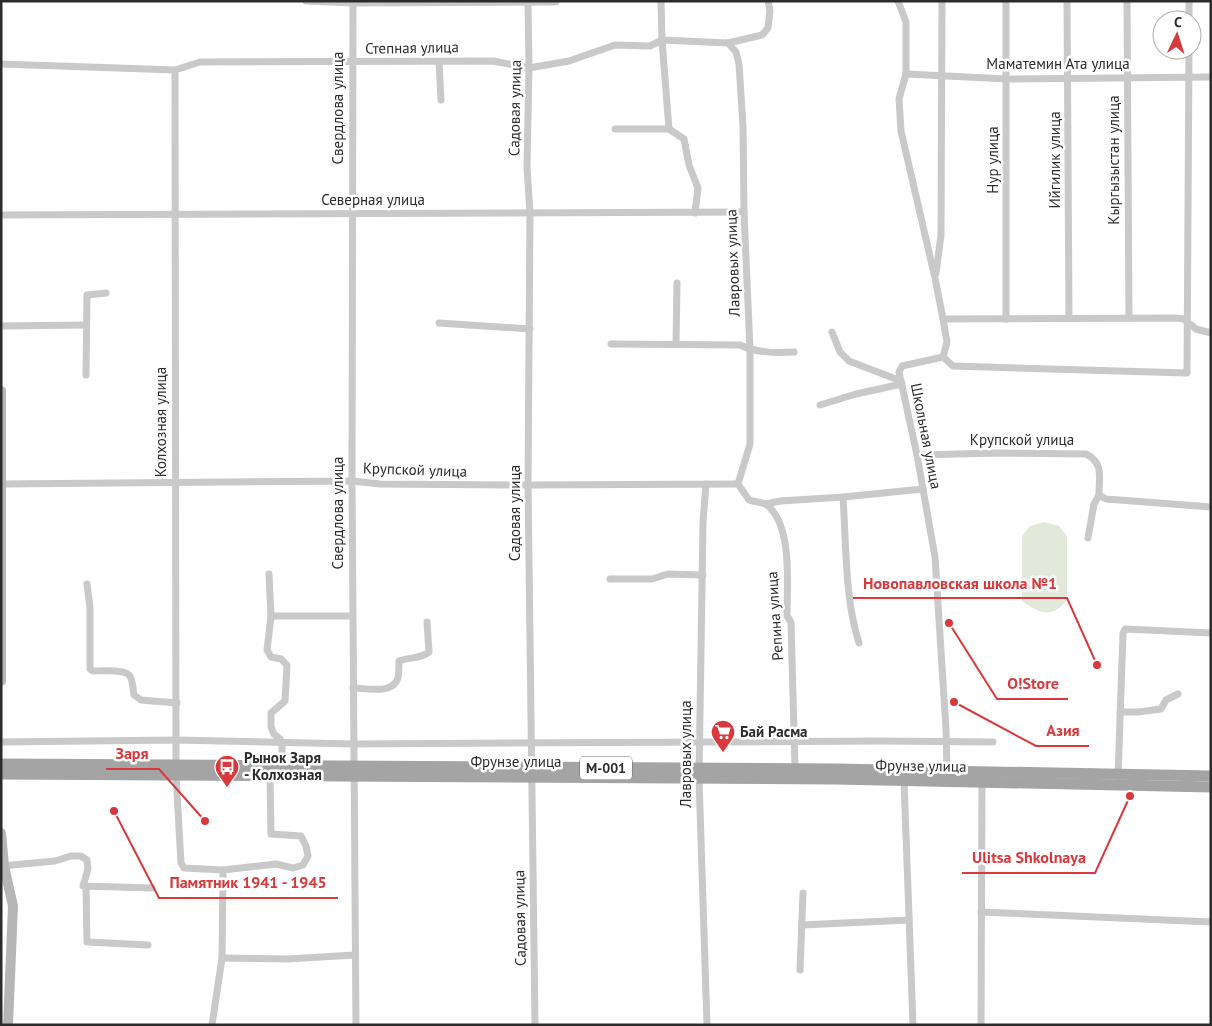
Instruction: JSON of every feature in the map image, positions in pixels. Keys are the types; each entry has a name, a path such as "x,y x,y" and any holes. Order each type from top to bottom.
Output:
{"main road":[{"name":"Фрунзе улица","path":"1,764 278,773 699,773 904,781 947,777"},
{"name":"Фрунзе улица","path":"699,773 796,769 947,777 1118,779 1211,776"},
{"name":"Фрунзе улица","path":"1,774 176,770"},
{"name":"Фрунзе улица","path":"1118,779 1211,787"}],"street":[{"path":"306,1 556,2"},
{"path":"661,1 669,129"},
{"name":"Степная улица","path":"1,64 175,70 200,62 494,61 530,68 569,61 615,45 650,46 662,40 728,43 762,35 768,28 770,10 768,1"},
{"path":"898,1 906,22 906,74 899,99 901,131 943,319 946,342 943,357 953,366 1187,373 1189,60"},
{"path":"935,278 941,236 942,1"},
{"name":"Нур улица","path":"1006,1 1006,319"},
{"name":"Ийгилик улица","path":"1067,1 1069,318"},
{"name":"Кыргызыстан улица","path":"1127,1 1129,318"},
{"name":"Свердлова улица","path":"353,2 352,616 356,1025"},
{"name":"Садовая улица","path":"528,2 530,68 528,168 530,213 528,485 536,1025"},
{"name":"Лавровых улица","path":"728,43 736,52 739,64 743,126 744,212 750,350 750,444 738,484"},
{"path":"439,62 441,100"},
{"name":"Колхозная улица","path":"175,70 176,770 180,857 184,868 223,870"},
{"name":"Маматемин Ата улица","path":"906,74 1007,79 1211,77"},
{"path":"615,129 669,129 684,140 689,165 698,188 696,213"},
{"name":"Северная улица","path":"1,215 744,212"},
{"path":"676,344 677,283"},
{"path":"86,375 87,294 106,293"},
{"path":"943,319 1184,319 1196,329 1211,333"},
{"path":"440,324 530,329"},
{"path":"1,326 86,325"},
{"path":"832,332 840,352 849,361 901,382"},
{"path":"611,344 740,345 750,350 771,353 794,352"},
{"name":"Школьная улица","path":"943,357 902,366 899,372 935,558 947,743 947,777"},
{"path":"820,405 901,382"},
{"path":"1,391 1,681"},
{"name":"Крупской улица","path":"916,456 999,453 1086,454 1095,458 1099,465 1099,495 1094,504 1088,538"},
{"name":"Крупской улица","path":"2,484 352,481 380,484 738,484"},
{"name":"Лавровых улица","path":"706,484 703,522 699,773 707,1025"},
{"name":"Репина улица","path":"738,484 749,500 766,504 780,522 785,547 787,616 791,622 796,769"},
{"path":"766,504 780,501 922,489"},
{"path":"1099,495 1106,499 1211,507"},
{"path":"843,497 854,628 859,643"},
{"path":"212,1025 222,958 223,870 276,864 293,868 303,865 308,856 301,836 271,834 282,743 271,727 271,713 285,701 287,666 280,660 271,658 267,650 271,616 269,574"},
{"path":"610,580 652,579 668,574 703,575"},
{"path":"87,584 90,608 90,669 93,671 123,672 128,674 131,677 134,695 141,700 177,703"},
{"path":"271,616 352,616"},
{"path":"353,688 384,689 393,686 398,679 399,661 424,656 429,652 427,622"},
{"path":"1118,779 1123,633 1125,629 1211,633"},
{"path":"1120,712 1160,709 1166,700 1178,694"},
{"path":"1,742 176,740 354,744 531,744 993,742"},
{"path":"981,1025 982,777"},
{"path":"904,781 912,1025"},
{"path":"1,833 3,866 13,906 8,1025"},
{"path":"3,866 81,856 87,860 88,869 83,886 86,886 87,942 148,945"},
{"path":"86,886 152,888"},
{"path":"800,970 803,893"},
{"path":"981,912 1211,922"},
{"path":"802,925 909,920"},
{"path":"222,958 355,955"}],"green space":[{"path":"1044,522 1059,526 1067,536 1067,600 1051,612 1040,611 1022,601 1022,536 1030,526"}],"place":[{"name":"O!Store","path":"949,623"},
{"name":"Новопавловская школа №1","path":"1097,665"},
{"name":"Азия","path":"954,702"},
{"name":"Бай Расма","path":"723,753"},
{"name":"Рынок Заря - Колхозная","path":"227,788"},
{"name":"Ulitsa Shkolnaya","path":"1130,796"},
{"name":"Памятник 1941 - 1945","path":"114,811"},
{"name":"Заря","path":"205,821"}]}
